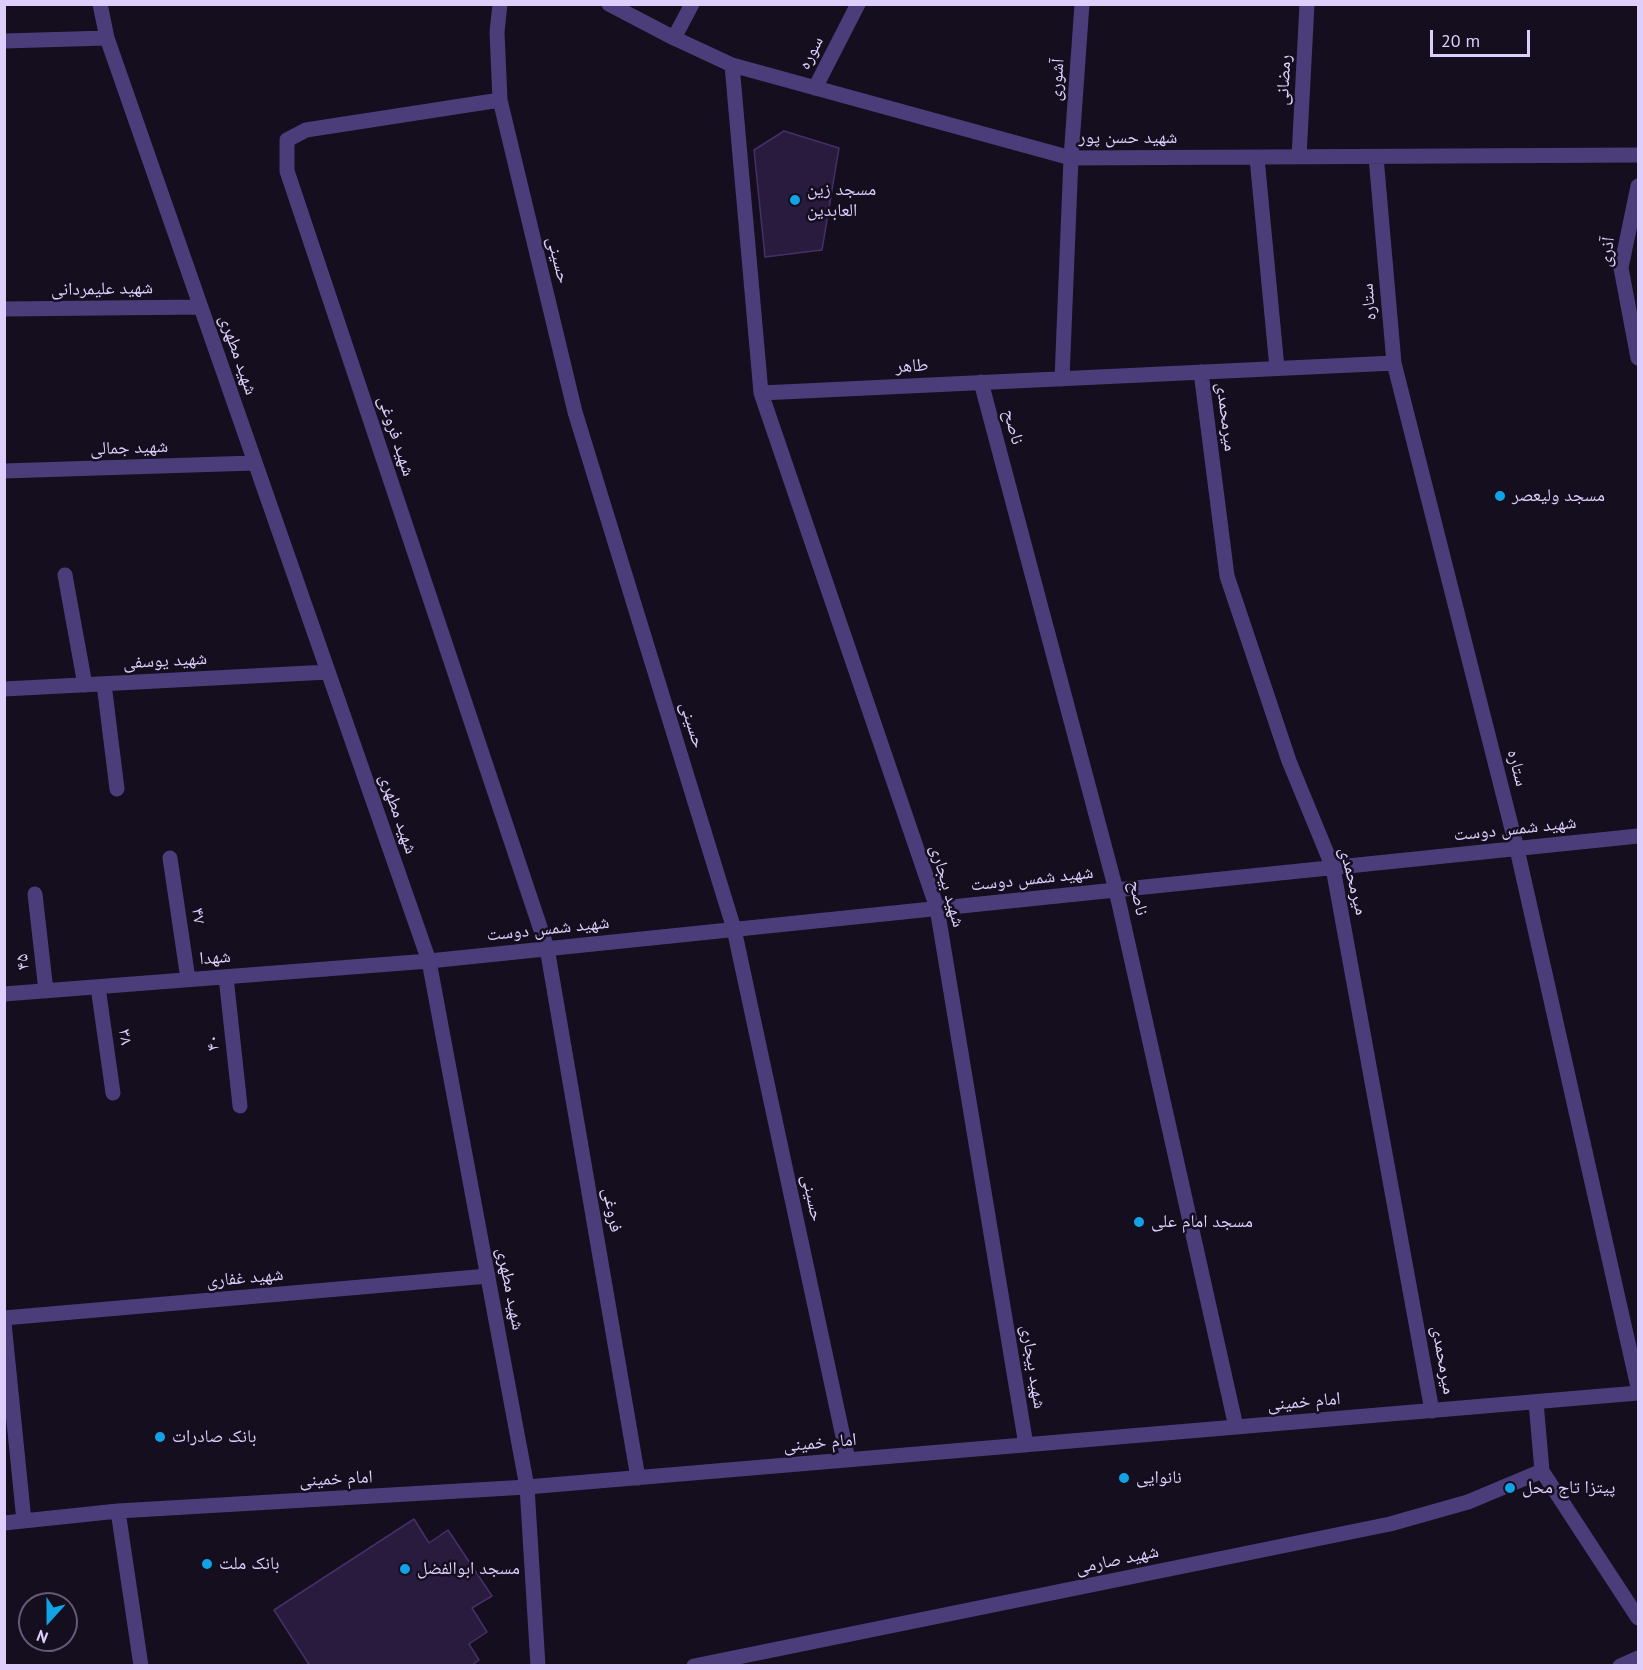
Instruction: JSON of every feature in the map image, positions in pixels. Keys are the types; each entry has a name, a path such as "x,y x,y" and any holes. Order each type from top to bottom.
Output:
{"street":[{"name":"شهید مطهری","path":"100,4 107,38 429,961 527,1487 538,1665"},
{"name":"حسینی","path":"500,4 497,32 500,100 575,412 734,929 848,1460"},
{"name":"شهید حسن پور","path":"609,4 674,38 732,64 1071,158 1638,155"},
{"path":"674,38 693,4"},
{"name":"سوره","path":"815,87 858,4"},
{"name":"آشوری","path":"1062,378 1071,158 1082,4"},
{"name":"رمضانی","path":"1299,157 1307,4"},
{"path":"4,41 107,38"},
{"path":"732,64 761,393"},
{"name":"شهید فروغی","path":"500,100 306,130 287,140 287,171 547,948"},
{"name":"ستاره","path":"1376,157 1394,363 1517,849 1638,1387"},
{"path":"1257,158 1276,368"},
{"name":"آذری","path":"1638,186 1621,268 1638,358"},
{"name":"شهید علیمردانی","path":"4,309 201,307"},
{"name":"طاهر","path":"761,393 1394,363"},
{"name":"میرمحمدی","path":"1201,372 1227,576 1289,761 1333,868 1432,1411"},
{"name":"ناصح","path":"981,382 1116,890 1236,1427"},
{"name":"شهید بیجاری","path":"761,393 937,908 1026,1445"},
{"name":"شهید جمالی","path":"4,471 255,463"},
{"path":"65,575 86,685"},
{"name":"شهید یوسفی","path":"4,689 328,672"},
{"path":"104,684 117,789"},
{"name":"شهید شمس دوست","path":"429,961 1638,836"},
{"name":"۴۷","path":"170,858 188,979"},
{"name":"۴۵","path":"35,894 46,991"},
{"name":"فروغی","path":"547,948 638,1478"},
{"name":"شهدا","path":"4,994 429,961"},
{"name":"۴۰","path":"226,976 240,1106"},
{"name":"۳۸","path":"98,987 113,1093"},
{"name":"شهید غفاری","path":"4,1318 488,1276"},
{"path":"4,1323 24,1521"},
{"name":"امام خمینی","path":"4,1523 118,1511 527,1487 1638,1393"},
{"path":"1536,1402 1542,1471 1638,1618"},
{"name":"شهید صارمی","path":"694,1665 1390,1524 1468,1502 1542,1471"},
{"path":"118,1511 141,1665"},
{"path":"1620,1665 1638,1658"}],"building":[{"name":"مسجد زین العابدین","path":"784,131 839,148 822,250 765,257 754,150"},
{"name":"مسجد ابوالفضل","path":"414,1519 429,1543 448,1530 492,1596 472,1608 487,1632 469,1644 479,1660 471,1666 310,1666 274,1610"}],"place":[{"name":"مسجد زین العابدین","path":"795,200"},
{"name":"مسجد ولیعصر","path":"1500,496"},
{"name":"مسجد امام علی","path":"1139,1222"},
{"name":"بانک صادرات","path":"160,1437"},
{"name":"نانوایی","path":"1124,1478"},
{"name":"پیتزا تاج محل","path":"1510,1488"},
{"name":"بانک ملت","path":"207,1564"},
{"name":"مسجد ابوالفضل","path":"405,1569"}]}
